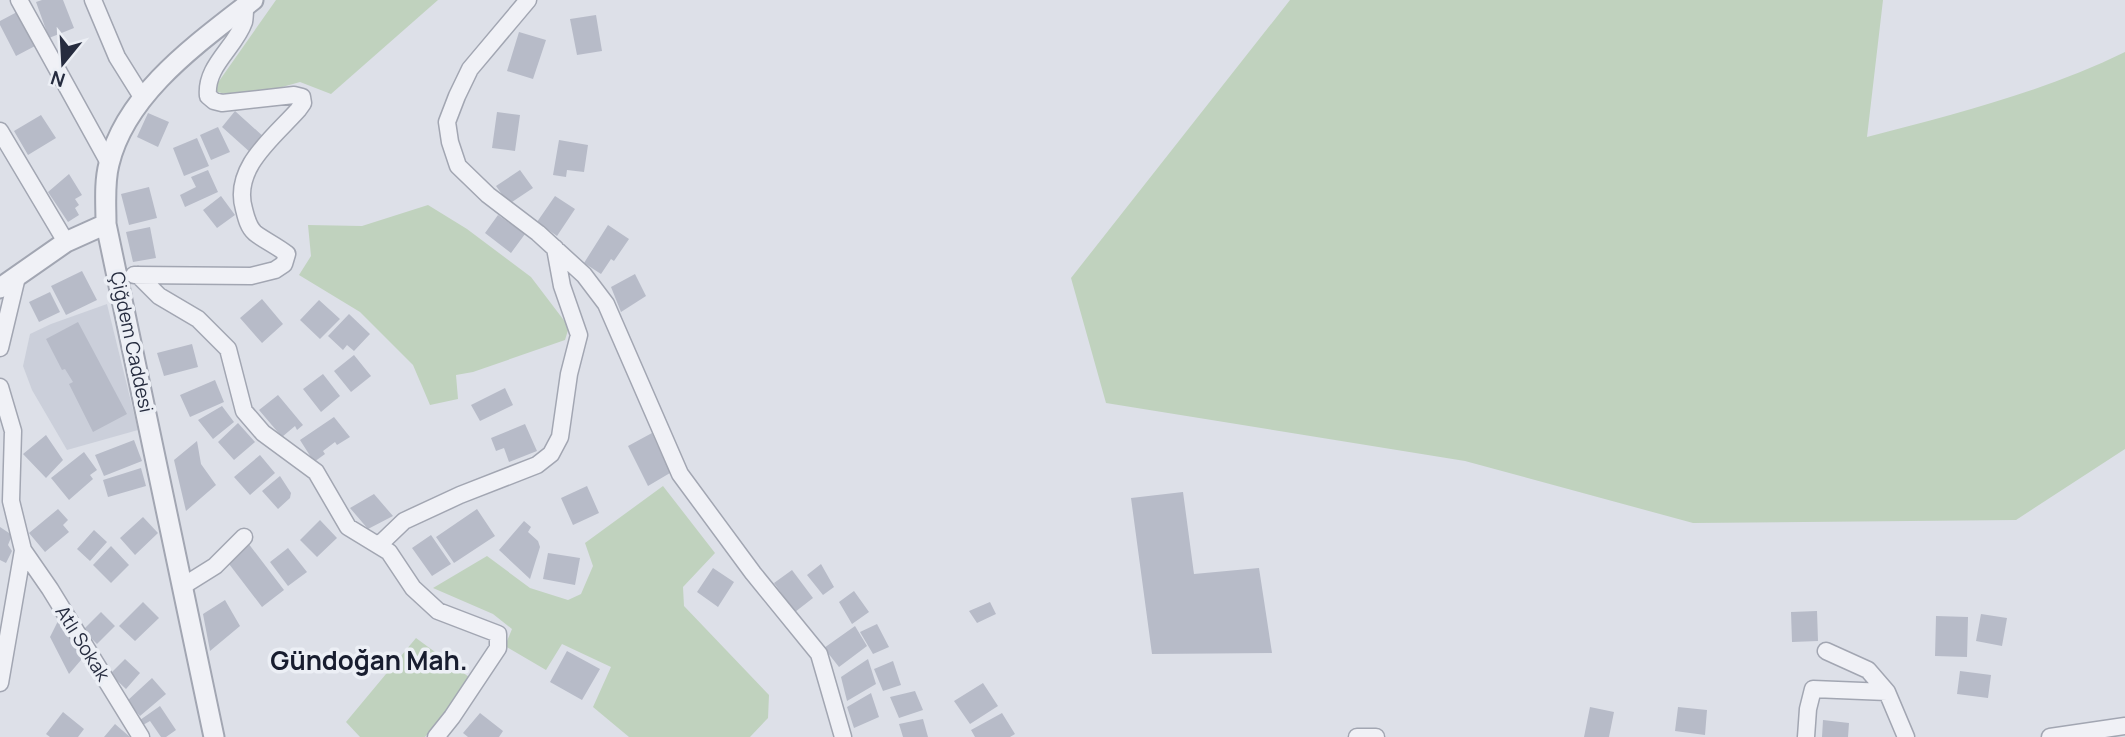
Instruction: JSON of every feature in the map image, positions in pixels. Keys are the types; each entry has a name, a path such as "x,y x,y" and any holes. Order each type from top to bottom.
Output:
{"street":[{"path":"19,0 109,163"},
{"path":"93,0 117,57 142,97"},
{"path":"528,0 470,69 447,122 458,166 488,195 555,248 584,275 606,304 680,474 753,573 819,654 843,737"},
{"path":"117,275 251,276 275,270 285,264 287,254 253,232 240,198 244,178 252,160 298,110 303,103 302,97 294,95 222,103 208,96 207,88 217,64 244,21 249,3"},
{"name":"Çiğdem Caddesi","path":"214,737 106,224 106,181 109,163 127,119 142,97 202,40 249,3"},
{"path":"0,131 66,242"},
{"path":"0,348 8,282 66,242 106,224"},
{"path":"379,545 404,522 460,495 537,465 551,454 560,437 569,374 579,335 562,286 555,248"},
{"path":"138,275 159,296 198,319 228,349 244,411 263,433 316,472 348,527 389,552 413,587 438,611 498,634 498,648 436,737"},
{"path":"0,387 13,430 11,501 23,550 0,683"},
{"path":"183,586 215,566 244,537"},
{"name":"Atlı Sokak","path":"23,550 141,737"},
{"path":"1826,651 1868,670 1887,692 1906,737"},
{"path":"1806,737 1813,689 1887,692"},
{"path":"2050,737 2125,726"},
{"path":"1357,737 1376,737"}],"shaded area":[{"path":"107,304 138,430 67,450 32,390 23,366 30,334"}],"green space":[{"path":"276,0 438,0 331,94 300,82 261,93 217,92 217,84"},
{"path":"1290,0 1883,0 1867,137 1966,111 2031,90 2125,52 2125,449 2016,520 1693,523 1465,461 1106,403 1071,278"},
{"path":"428,205 467,229 531,277 569,327 565,340 473,372 456,375 458,399 430,405 413,365 360,312 299,275 311,256 308,225 362,226"},
{"path":"663,486 715,553 683,587 684,606 769,695 768,718 750,737 629,737 593,707 611,667 562,644 546,670 505,646 512,629 493,614 433,588 487,556 530,588 568,600 581,594 593,566 585,543"},
{"path":"416,638 473,680 425,737 360,737 346,722"}],"building":[{"path":"63,0 74,28 49,38 36,2"},
{"path":"17,12 35,46 16,56 0,21"},
{"path":"596,15 602,51 577,55 570,19"},
{"path":"519,32 546,40 533,79 507,71"},
{"path":"235,111 265,138 251,153 222,127"},
{"path":"497,112 520,115 515,151 492,148"},
{"path":"148,113 169,122 158,147 137,137"},
{"path":"41,115 56,138 28,155 14,131"},
{"path":"218,127 230,152 211,160 200,135"},
{"path":"197,138 209,166 184,176 173,148"},
{"path":"559,140 588,145 584,172 567,170 566,177 553,175"},
{"path":"208,170 218,192 185,207 180,195 196,187 191,177"},
{"path":"520,170 533,188 509,204 496,186"},
{"path":"69,174 82,195 75,199 79,205 75,208 79,215 68,222 48,192"},
{"path":"149,187 157,218 129,225 121,194"},
{"path":"221,196 235,215 217,228 203,210"},
{"path":"555,196 575,209 557,236 537,222"},
{"path":"498,215 525,234 511,253 485,233"},
{"path":"608,225 629,239 601,274 584,263"},
{"path":"150,227 156,258 133,262 126,232"},
{"path":"82,271 97,300 66,315 51,286"},
{"path":"635,274 646,296 621,312 611,287"},
{"path":"50,292 60,312 39,322 29,302"},
{"path":"262,299 283,324 262,343 240,318"},
{"path":"319,300 340,319 320,339 300,320"},
{"path":"349,314 370,334 354,351 347,345 343,350 328,336"},
{"path":"78,322 127,414 93,432 69,384 73,382 65,369 62,370 46,339"},
{"path":"192,344 198,367 164,376 157,353"},
{"path":"354,355 371,376 351,392 334,371"},
{"path":"323,374 340,396 321,412 303,389"},
{"path":"215,380 224,402 190,417 180,395"},
{"path":"505,388 513,405 480,421 471,405"},
{"path":"278,395 303,425 297,430 295,426 282,437 259,410"},
{"path":"222,406 234,422 213,439 198,420"},
{"path":"334,417 350,437 337,445 335,442 314,462 300,440"},
{"path":"238,423 255,442 234,460 218,442"},
{"path":"525,424 537,451 509,462 504,448 496,451 491,438"},
{"path":"652,433 670,473 648,486 628,446"},
{"path":"46,435 63,460 46,478 23,454"},
{"path":"134,440 142,461 104,476 95,455"},
{"path":"197,441 201,464 216,485 186,511 174,460"},
{"path":"84,452 97,470 90,475 93,479 69,500 51,478"},
{"path":"260,455 275,473 250,495 234,477"},
{"path":"141,468 146,486 108,497 103,480"},
{"path":"280,476 291,493 290,498 278,509 262,491"},
{"path":"587,486 599,513 573,525 561,498"},
{"path":"1183,492 1194,574 1259,568 1272,653 1152,654 1131,498"},
{"path":"374,494 393,516 368,529 350,508"},
{"path":"58,509 68,520 63,525 69,532 45,552 29,533"},
{"path":"477,509 495,536 454,563 436,537"},
{"path":"143,517 158,533 135,555 120,538"},
{"path":"320,520 337,538 317,557 300,540"},
{"path":"524,521 531,527 528,532 538,541 540,547 530,579 499,550"},
{"path":"0,527 12,535 8,545 12,551 6,563 0,560"},
{"path":"94,530 107,542 90,561 77,549"},
{"path":"431,535 451,564 432,576 412,548"},
{"path":"248,543 284,590 262,607 226,560"},
{"path":"111,546 129,565 111,583 93,565"},
{"path":"288,548 307,572 288,586 270,562"},
{"path":"548,553 580,558 575,585 543,579"},
{"path":"821,564 834,587 823,595 807,575"},
{"path":"713,568 734,582 718,607 697,592"},
{"path":"792,570 813,598 795,612 774,583"},
{"path":"854,591 869,612 852,624 839,602"},
{"path":"225,600 240,626 210,651 203,614"},
{"path":"143,602 159,618 135,641 119,626"},
{"path":"990,602 996,614 977,623 969,611"},
{"path":"1817,611 1818,641 1792,642 1791,612"},
{"path":"101,612 115,626 97,644 83,630"},
{"path":"1981,614 2007,618 2002,646 1976,641"},
{"path":"1936,616 1968,617 1967,657 1935,656"},
{"path":"60,617 87,653 69,674 50,637"},
{"path":"877,624 889,647 873,654 860,632"},
{"path":"855,626 867,646 839,667 824,648"},
{"path":"567,651 600,669 582,700 550,682"},
{"path":"125,659 140,673 126,689 110,674"},
{"path":"868,659 876,684 847,701 841,677"},
{"path":"893,661 901,685 883,691 874,669"},
{"path":"1960,671 1991,675 1988,698 1957,694"},
{"path":"152,678 166,694 140,716 127,701"},
{"path":"983,683 998,706 970,724 954,701"},
{"path":"915,691 923,710 899,718 890,697"},
{"path":"871,693 879,717 854,728 847,707"},
{"path":"160,706 176,730 166,737 161,737 150,721 143,725 140,720"},
{"path":"1590,707 1614,712 1609,737 1584,737"},
{"path":"1678,707 1707,710 1705,735 1675,731"},
{"path":"63,712 84,729 78,737 50,737 46,734"},
{"path":"480,713 503,731 499,737 468,737 463,733"},
{"path":"1002,713 1015,734 1010,737 975,737 971,730"},
{"path":"923,719 928,737 903,737 899,724"},
{"path":"1823,720 1849,723 1848,737 1822,737"},
{"path":"115,724 130,737 104,737"}],"district":[{"name":"Gündoğan Mah.","path":"369,660"}]}
